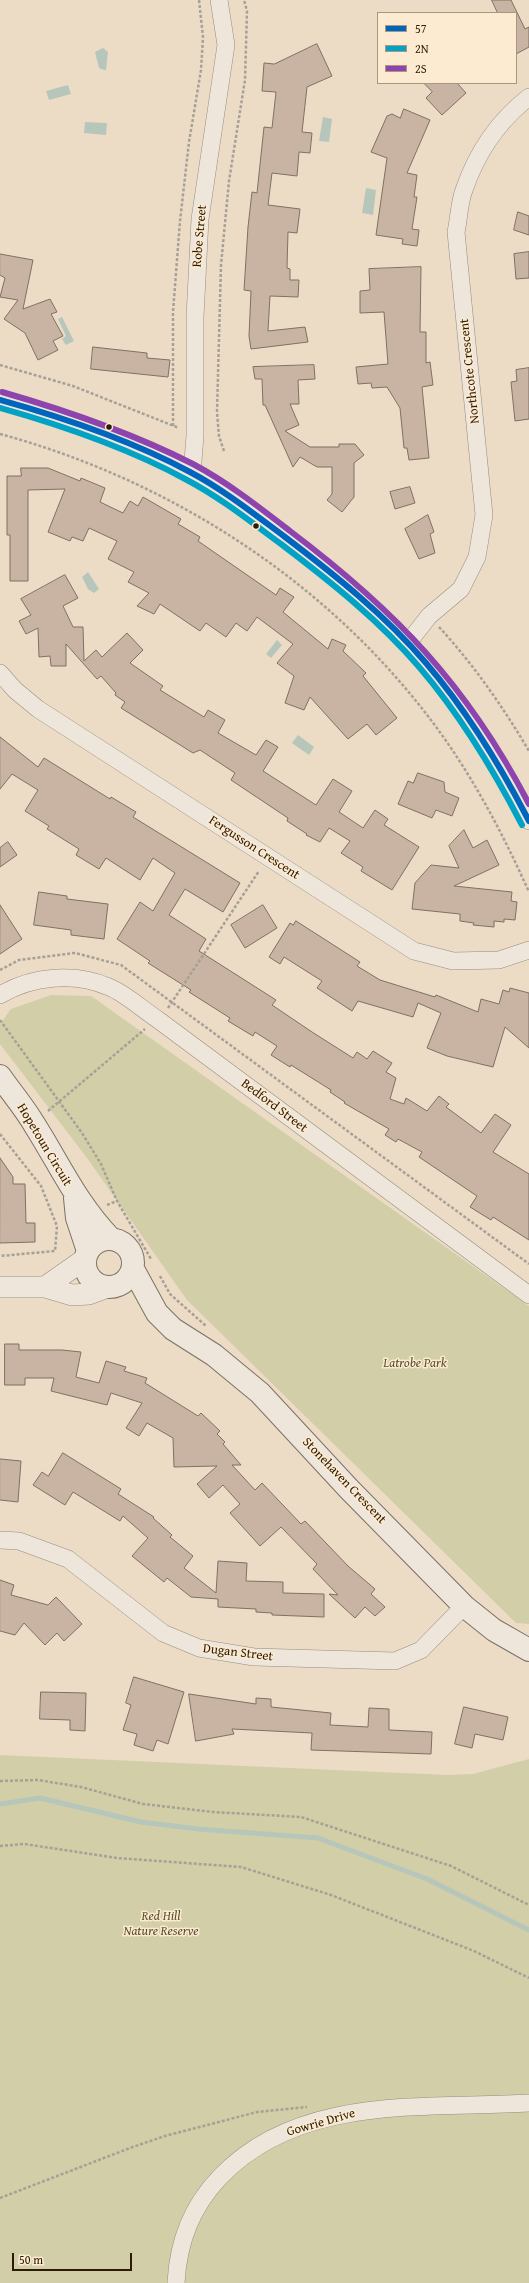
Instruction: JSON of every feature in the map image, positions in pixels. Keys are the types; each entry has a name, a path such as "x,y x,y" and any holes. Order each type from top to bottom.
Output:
{"main road":[{"name":"Hopetoun Circuit","path":"0,1076 33,1122 74,1194 96,1224 111,1239"},
{"name":"Hopetoun Circuit","path":"74,1194 77,1218 86,1255"},
{"path":"111,1239 120,1241 128,1247 132,1254 133,1269 126,1280 112,1287 93,1281 88,1275 86,1255 98,1242 111,1239"},
{"name":"Stonehaven Crescent","path":"133,1269 157,1313 174,1329 214,1355 260,1392 349,1489 464,1606 494,1630 529,1650"},
{"name":"Stonehaven Crescent","path":"112,1287 140,1306 157,1313"}],"street":[{"name":"Robe Street","path":"192,473 195,436 195,317 200,219 226,45 220,0"},
{"name":"Northcote Crescent","path":"408,643 428,616 461,589 477,557 484,515 456,232 464,191 483,146 511,111 529,97"},
{"path":"0,400 52,414 104,433 192,473 262,520 336,575 408,643 455,700 482,739 529,821"},
{"name":"Fergusson Crescent","path":"0,673 14,690 38,709 414,951 453,961 499,960 529,950"},
{"name":"Bedford Street","path":"0,995 13,987 43,978 77,978 109,987 157,1020 529,1295"},
{"path":"45,1288 86,1255"},
{"path":"0,1288 45,1288 72,1295 89,1294 112,1287"},
{"name":"Dugan Street","path":"0,1540 19,1541 68,1559 163,1633 199,1648 254,1657 396,1661 421,1650 464,1606"},
{"name":"Gowrie Drive","path":"176,2283 184,2236 203,2197 226,2170 250,2150 268,2140 308,2124 360,2112 402,2108 529,2103"}],"path":[{"path":"224,451 219,436 217,412 221,265 229,181 245,80 246,11 244,0"},
{"path":"0,365 73,386 162,421 195,436"},
{"path":"0,434 74,458 158,494 243,544 300,586 363,643 408,693 440,734 483,800 510,850 529,892"},
{"path":"428,616 461,651 510,719 529,751"},
{"path":"33,1122 60,1102 166,1012 268,857"},
{"path":"0,1020 60,1102 101,1164 117,1201"},
{"path":"0,1134 42,1186 57,1226 55,1251 0,1256"},
{"path":"0,1781 38,1780 81,1787 143,1804 214,1812 301,1817 451,1866 529,1905"},
{"path":"0,1846 24,1844 116,1858 241,1867 331,1895 474,1951 529,1978"},
{"path":"0,2198 165,2136 257,2112 308,2107"}],"green space":[{"name":"Latrobe Park","path":"51,995 91,996 529,1306 529,1624 516,1623 187,1300 87,1158 0,1044 0,1024 11,1009"},
{"name":"Red Hill Nature Reserve","path":"0,1755 447,1775 473,1774 529,1759 529,2283 0,2283"}],"shaded area":[{"path":"103,48 108,52 106,70 99,68 95,52"},
{"path":"68,85 71,94 49,100 46,91"},
{"path":"323,117 332,119 329,142 319,141"},
{"path":"85,122 107,123 106,135 84,133"},
{"path":"366,188 376,190 373,215 362,213"},
{"path":"62,317 74,341 66,345 62,339 66,336 58,319"},
{"path":"88,572 99,589 94,593 88,589 82,577"},
{"path":"277,640 282,645 271,658 266,654"},
{"path":"298,735 314,747 309,755 292,743"}],"building":[{"path":"492,0 511,0 517,12 498,12"},
{"path":"517,12 525,29 529,27 529,47 517,53"},
{"path":"317,44 332,76 307,87 302,132 312,133 310,153 299,152 297,176 272,173 268,205 300,209 297,233 288,232 287,268 290,269 290,280 299,280 298,297 270,296 268,331 305,327 308,342 251,349 249,336 251,291 244,290 248,227 252,192 257,193 264,127 272,128 276,92 262,91 264,63 274,64"},
{"path":"425,84 458,84 466,93 442,115 426,98 432,92"},
{"path":"404,109 430,120 407,173 417,175 414,197 417,197 412,229 419,230 417,246 402,244 403,239 376,235 387,158 371,152 387,116 392,114 400,118"},
{"path":"518,212 529,216 529,235 514,230"},
{"path":"529,252 529,278 516,279 514,254"},
{"path":"0,254 33,260 23,309 50,299 57,312 51,314 63,336 53,341 58,350 38,360 25,333 4,319 18,300 0,297 5,278 0,275"},
{"path":"421,267 420,332 426,332 426,363 430,362 433,385 422,387 429,458 409,460 407,448 404,448 400,408 387,387 372,388 371,383 358,384 356,367 388,364 384,312 360,313 360,291 370,290 369,269"},
{"path":"93,347 147,353 147,358 170,360 168,377 91,369"},
{"path":"314,365 315,379 298,380 299,404 290,404 299,425 285,431 310,447 339,447 339,444 355,444 364,455 354,463 354,497 342,512 327,500 332,494 332,467 317,467 300,457 293,467 265,405 263,405 262,379 255,379 253,367"},
{"path":"529,368 529,419 515,421 511,382 517,381 516,370"},
{"path":"21,468 48,468 80,481 81,478 105,488 100,502 123,513 130,501 138,506 143,497 181,519 178,524 200,537 198,541 276,595 280,588 294,597 283,612 328,649 332,639 346,645 343,651 366,673 363,676 397,718 376,735 367,724 348,739 310,697 304,710 285,703 294,676 277,663 293,644 257,617 247,631 236,623 226,637 206,623 200,631 160,604 154,614 137,606 149,593 128,582 134,572 108,559 117,541 89,528 83,541 72,537 70,541 48,532 65,489 28,490 28,581 10,581 10,535 7,535 7,476 21,476"},
{"path":"410,487 415,503 395,509 390,492"},
{"path":"428,515 434,532 430,534 435,553 419,559 405,529"},
{"path":"65,575 78,598 63,606 73,627 83,627 84,661 96,650 102,657 127,633 143,650 130,663 163,686 160,690 204,717 208,710 225,720 218,733 256,755 266,740 278,747 263,771 316,805 333,779 352,791 339,812 363,828 375,810 388,819 384,825 419,847 392,890 361,871 363,867 341,853 350,841 329,828 320,842 306,835 307,834 287,821 288,818 231,780 235,773 200,750 193,753 121,708 125,702 115,695 116,693 101,676 97,679 66,644 66,666 51,666 50,656 39,657 38,628 26,634 19,621 31,615 21,599"},
{"path":"0,737 38,767 44,758 110,799 111,797 136,812 133,817 240,883 223,912 185,889 169,915 206,939 199,951 276,1000 272,1005 312,1032 353,1058 357,1052 367,1059 373,1051 392,1063 386,1072 396,1078 390,1099 404,1104 406,1098 427,1111 439,1096 449,1104 446,1107 481,1133 495,1114 511,1125 493,1152 529,1174 529,1240 493,1217 491,1220 470,1207 477,1196 419,1157 422,1152 398,1139 396,1142 385,1135 389,1129 344,1103 345,1102 330,1092 331,1090 291,1065 290,1067 271,1055 277,1046 255,1032 253,1036 228,1021 230,1018 189,992 191,990 148,963 150,961 117,939 140,902 153,911 175,873 153,858 140,880 106,858 99,869 76,855 79,849 47,829 49,826 25,811 38,790 12,774 0,789"},
{"path":"418,773 444,782 445,792 459,798 452,816 436,810 432,818 398,804 408,781 413,783"},
{"path":"464,830 473,848 487,840 499,865 454,886 512,892 511,901 517,902 515,920 504,919 504,922 494,921 494,927 473,925 474,923 460,921 460,914 412,909 415,883 431,865 459,868 449,846"},
{"path":"8,842 17,855 0,867 0,848"},
{"path":"39,892 67,896 67,899 108,904 104,939 71,935 71,930 34,925"},
{"path":"0,905 22,939 0,954"},
{"path":"263,905 277,928 245,948 231,925"},
{"path":"296,921 360,962 357,966 380,980 435,997 436,995 478,1012 481,999 499,1004 503,990 509,992 510,988 529,993 529,1048 505,1027 493,1067 447,1056 427,1048 441,1013 418,1003 413,1017 358,1001 352,1011 317,988 322,981 284,957 280,964 269,957 290,923 293,925"},
{"path":"0,1158 13,1177 13,1184 25,1184 26,1223 35,1223 35,1242 0,1243"},
{"path":"5,1344 19,1344 19,1350 62,1350 81,1352 76,1377 99,1383 106,1361 126,1367 124,1371 147,1378 145,1383 198,1416 201,1413 220,1431 217,1434 225,1442 223,1444 241,1465 232,1465 255,1490 262,1483 301,1524 305,1521 348,1566 375,1589 371,1594 385,1607 375,1616 365,1607 355,1618 329,1594 338,1595 313,1569 317,1564 281,1527 260,1546 230,1513 240,1504 223,1485 209,1498 197,1484 217,1466 174,1467 173,1438 147,1423 139,1436 126,1428 142,1403 111,1393 107,1405 51,1391 54,1378 25,1378 25,1385 5,1385"},
{"path":"63,1453 121,1489 118,1494 154,1517 153,1518 172,1535 170,1537 193,1556 184,1568 216,1593 218,1561 247,1563 246,1581 283,1582 283,1593 324,1594 324,1617 272,1615 272,1613 256,1612 256,1609 218,1607 218,1599 191,1597 167,1578 164,1582 132,1556 148,1538 123,1516 120,1521 73,1492 65,1505 33,1485 42,1472 48,1476"},
{"path":"0,1459 21,1461 18,1502 0,1500"},
{"path":"0,1580 14,1585 11,1595 48,1605 56,1597 82,1624 64,1641 57,1633 45,1645 24,1623 15,1635 0,1631"},
{"path":"134,1677 184,1692 168,1744 157,1740 153,1751 134,1745 137,1734 123,1730 131,1705 126,1703"},
{"path":"41,1692 86,1693 85,1731 70,1730 70,1720 40,1719"},
{"path":"189,1694 256,1704 256,1698 271,1699 271,1707 331,1713 330,1725 368,1727 369,1708 389,1709 389,1730 432,1732 431,1754 311,1750 312,1733 232,1729 234,1734 196,1741"},
{"path":"464,1707 508,1717 503,1740 475,1734 472,1748 455,1744"}],"waterway":[{"path":"0,1804 40,1798 141,1822 198,1829 318,1838 427,1879 529,1930"}],"transit line":[{"name":"2S","path":"2,392 51,407 147,442 193,464 243,495 267,513 328,561 363,591 396,621 426,653 454,686 480,722 505,761 529,804"},
{"name":"57","path":"0,400 73,422 121,440 167,460 190,472 239,503 322,566 359,596 394,628 441,681 482,739 529,821"},
{"name":"2N","path":"0,408 72,430 165,468 212,494 236,510 318,573 372,618 405,651 435,686 463,724 488,763 522,825"}]}
